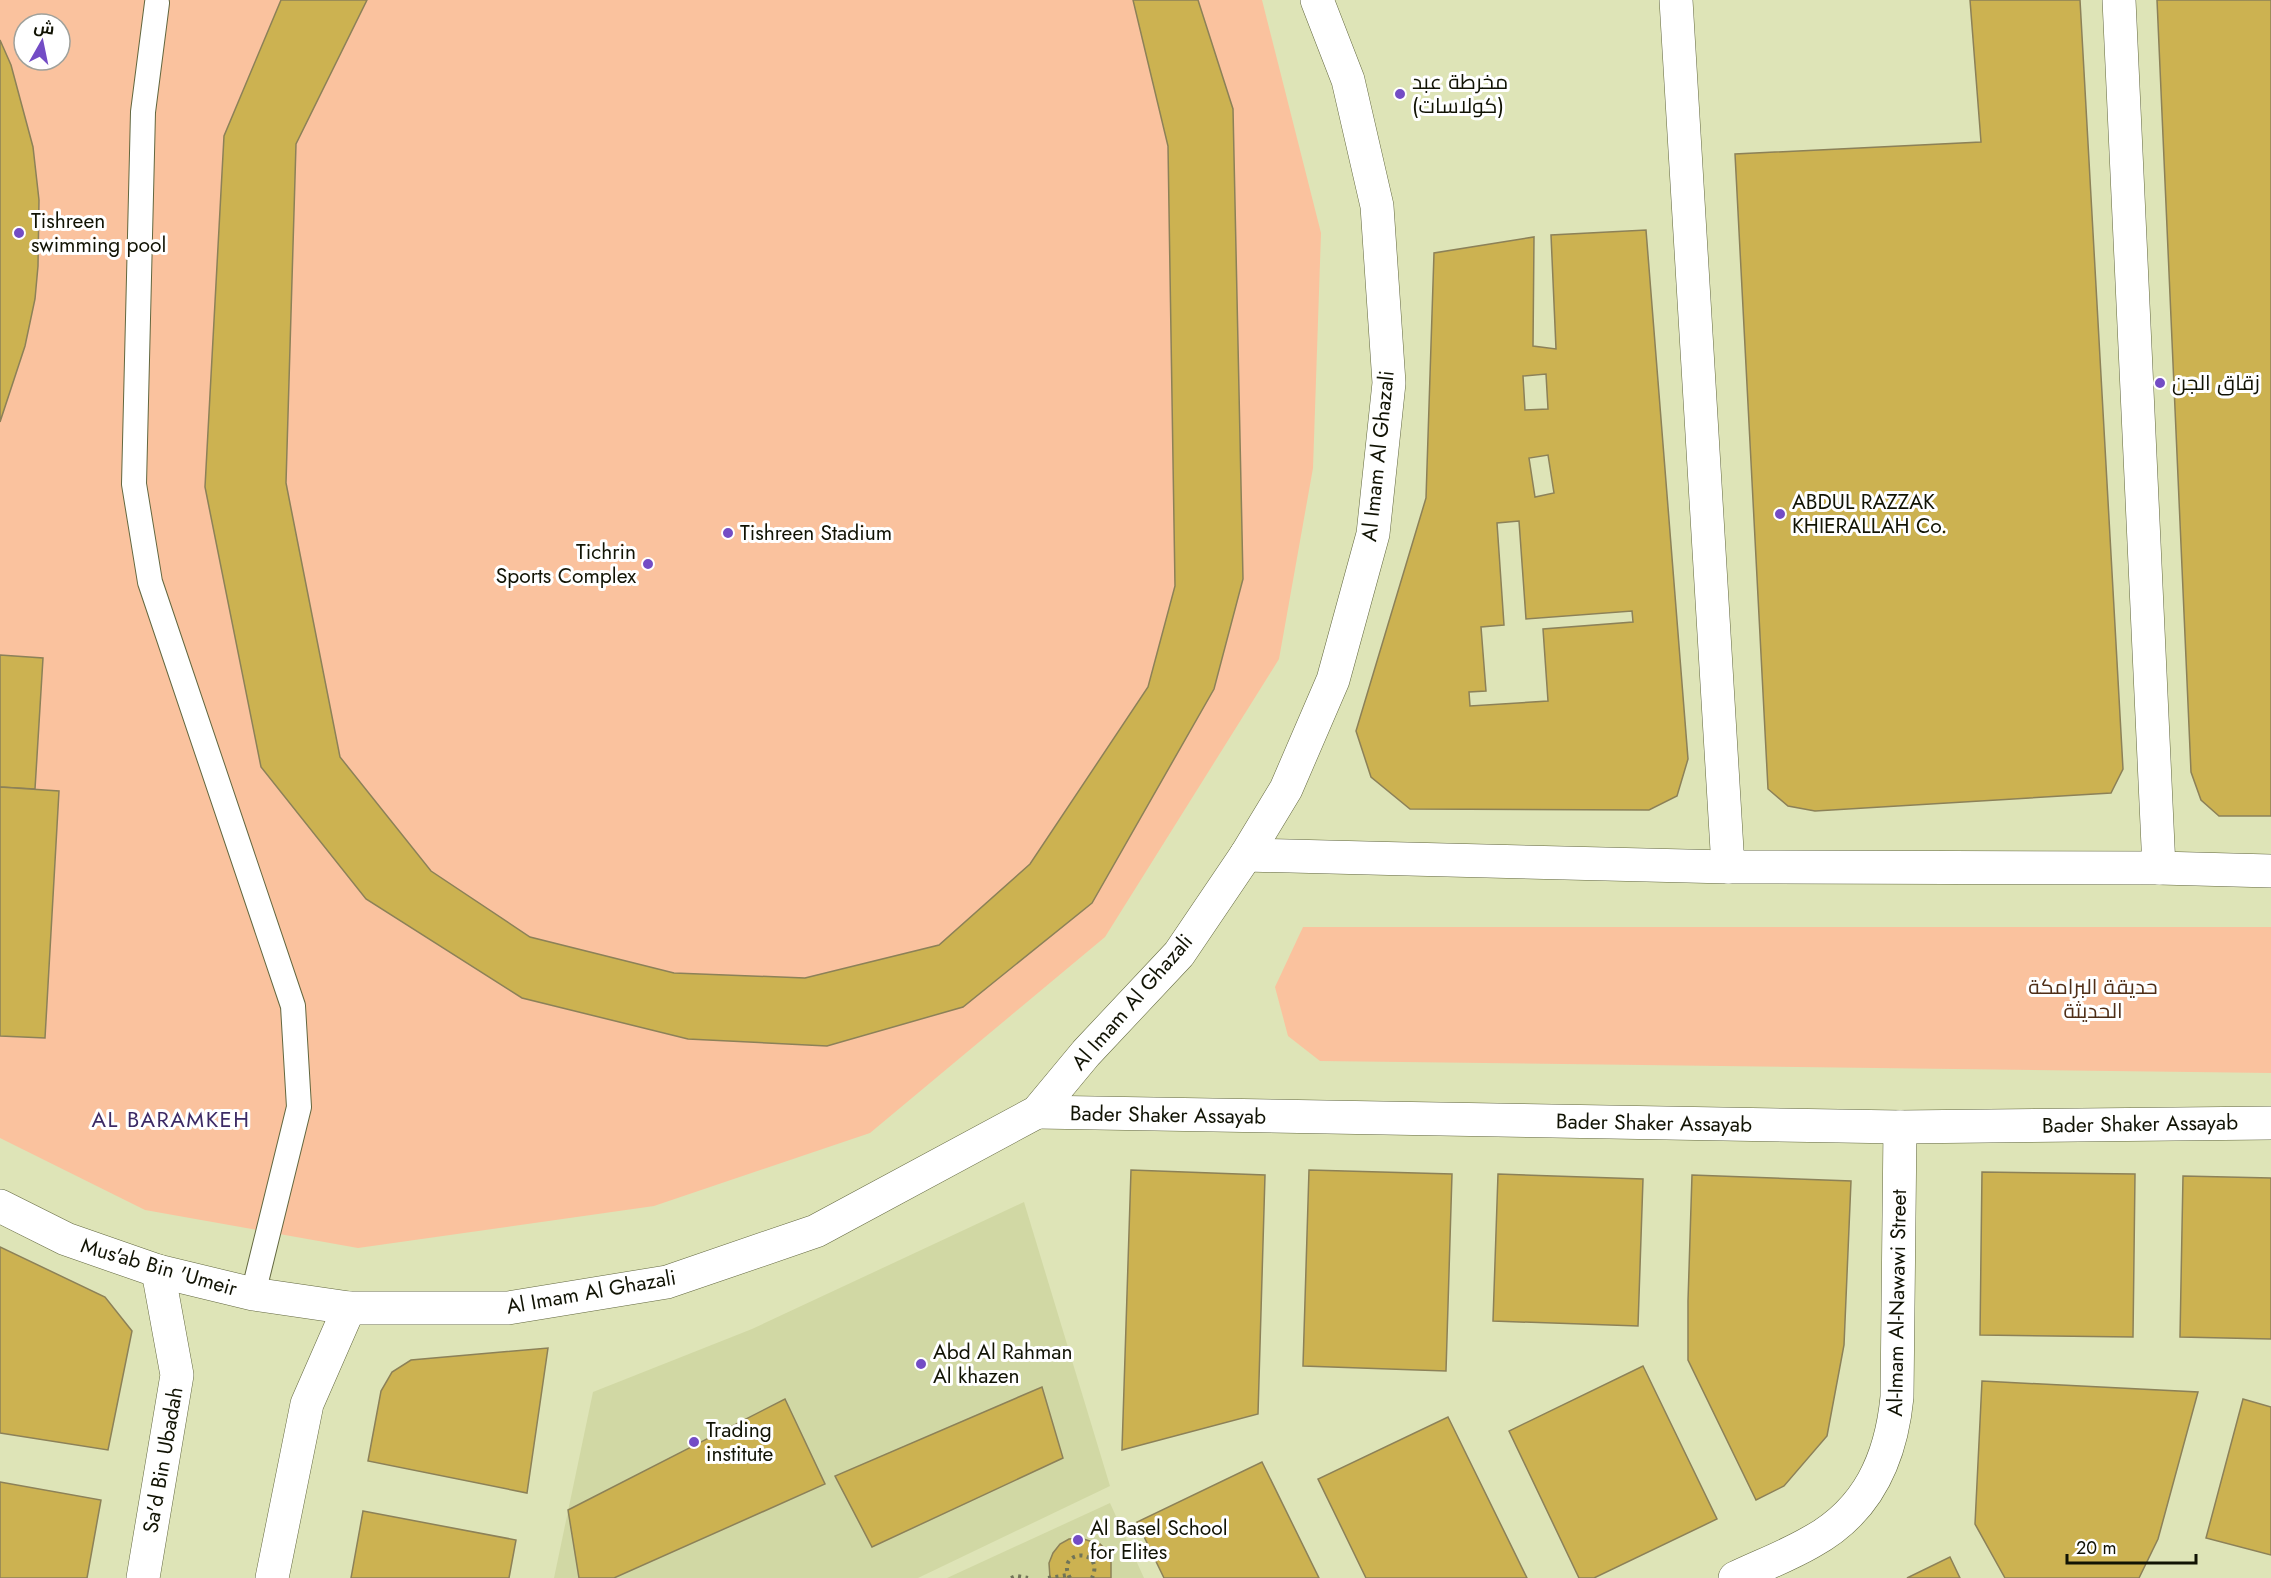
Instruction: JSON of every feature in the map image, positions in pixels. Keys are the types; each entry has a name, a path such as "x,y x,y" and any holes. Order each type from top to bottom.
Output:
{"main road":[{"name":"Al Imam Al Ghazali","path":"253,1294 349,1308 508,1308 668,1281 816,1232 1037,1112 1086,1053 1179,954 1246,855 1286,789 1333,680 1373,534 1389,383 1377,206 1348,80 1317,0"},
{"path":"1676,0 1728,867"},
{"path":"2119,0 2159,868"},
{"path":"1246,855 1728,867 2271,870"},
{"name":"Bader Shaker Assayab","path":"1037,1112 1900,1127 2271,1123"},
{"name":"Al-Imam Al-Nawawi Street","path":"1735,1578 1812,1542 1836,1526 1857,1505 1874,1481 1887,1454 1894,1426 1897,1397 1900,1127"},
{"name":"Mus'ab Bin 'Umeir","path":"0,1206 66,1239 158,1271 253,1294"},
{"name":"Sa'd Bin Ubadah","path":"143,1578 177,1375 158,1271"},
{"path":"272,1578 307,1404 349,1308"}],"lane":[{"path":"157,3 143,112 134,484 150,582 294,1006 300,1107 253,1294"}],"path":[{"path":"1048,1578 1069,1576 1066,1570 1068,1561 1080,1555 1092,1560 1094,1569 1092,1578"},
{"path":"1014,1577 1028,1578"}],"shaded area":[{"name":"Abd Al Rahman Al khazen","path":"1024,1202 1110,1486 918,1578 554,1578 593,1392 752,1329"},
{"name":"Al Basel School for Elites","path":"1110,1503 1144,1578 947,1578"}],"green space":[{"name":"Tishreen Stadium","path":"0,0 1262,0 1321,233 1313,468 1279,659 1105,937 870,1133 654,1206 358,1248 145,1210 0,1138"},
{"name":"حديقة البرامكة الحديثة","path":"1303,927 2271,927 2271,1073 1320,1061 1288,1036 1275,987"}],"building":[{"path":"281,0 367,0 296,144 286,483 340,757 431,871 530,937 674,973 805,978 939,945 1030,864 1148,687 1175,586 1168,146 1133,0 1198,0 1233,109 1243,579 1214,689 1092,903 963,1007 827,1046 688,1039 522,998 366,899 261,767 205,487 224,136"},
{"path":"1970,0 2080,0 2123,769 2111,793 1815,811 1788,806 1768,789 1735,154 1981,142"},
{"path":"2157,0 2271,0 2271,816 2219,816 2201,800 2191,772"},
{"name":"Tishreen swimming pool","path":"0,40 11,65 33,147 39,200 35,299 25,346 0,422"},
{"path":"1646,230 1688,759 1677,796 1649,810 1410,809 1371,777 1356,731 1426,498 1434,253 1534,237 1533,346 1556,349 1551,235","holes":["1546,374 1548,409 1525,410 1523,376","1548,455 1554,493 1535,497 1529,458","1519,521 1526,619 1632,611 1633,622 1543,629 1548,701 1470,706 1469,692 1486,691 1481,627 1504,625 1497,523"]},
{"path":"0,655 43,658 35,789 0,787"},
{"path":"0,787 59,791 45,1038 0,1036"},
{"path":"1131,1170 1265,1175 1258,1414 1122,1450"},
{"path":"1309,1170 1452,1174 1446,1371 1303,1366"},
{"path":"1982,1172 2135,1174 2133,1337 1980,1335"},
{"path":"1498,1174 1643,1179 1638,1326 1493,1321"},
{"path":"1692,1175 1851,1181 1844,1345 1827,1436 1784,1486 1756,1500 1688,1360"},
{"path":"2183,1176 2271,1178 2271,1339 2180,1337"},
{"path":"0,1247 105,1297 132,1331 108,1450 0,1433"},
{"path":"548,1348 527,1493 368,1461 381,1391 392,1372 411,1360"},
{"path":"1643,1366 1717,1519 1594,1578 1579,1578 1509,1431"},
{"path":"1982,1381 2198,1392 2158,1539 2139,1578 2005,1578 1975,1524"},
{"path":"1042,1387 1063,1458 872,1547 835,1476"},
{"path":"785,1399 825,1484 614,1578 579,1578 568,1510"},
{"path":"2243,1399 2271,1407 2271,1555 2206,1538"},
{"path":"1448,1417 1527,1578 1366,1578 1318,1479"},
{"path":"1262,1462 1319,1578 1164,1578 1137,1522"},
{"path":"0,1482 101,1500 87,1578 0,1578"},
{"path":"363,1511 516,1540 509,1578 351,1578"},
{"path":"1080,1538 1100,1544 1107,1551 1111,1561 1111,1578 1050,1578 1049,1563 1053,1553 1060,1544 1069,1539"},
{"path":"1950,1557 1960,1578 1907,1578"}],"place":[{"name":"مخرطة عبد (كولاسات)","path":"1400,94"},
{"name":"Tishreen swimming pool","path":"19,233"},
{"name":"زقاق الجن","path":"2160,383"},
{"name":"ABDUL RAZZAK KHIERALLAH Co.","path":"1780,514"},
{"name":"Tishreen Stadium","path":"728,533"},
{"name":"Tichrin Sports Complex","path":"648,564"},
{"name":"Abd Al Rahman Al khazen","path":"921,1364"},
{"name":"Trading institute","path":"694,1442"},
{"name":"Al Basel School for Elites","path":"1078,1540"}],"district":[{"name":"AL BARAMKEH","path":"171,1119"}]}
